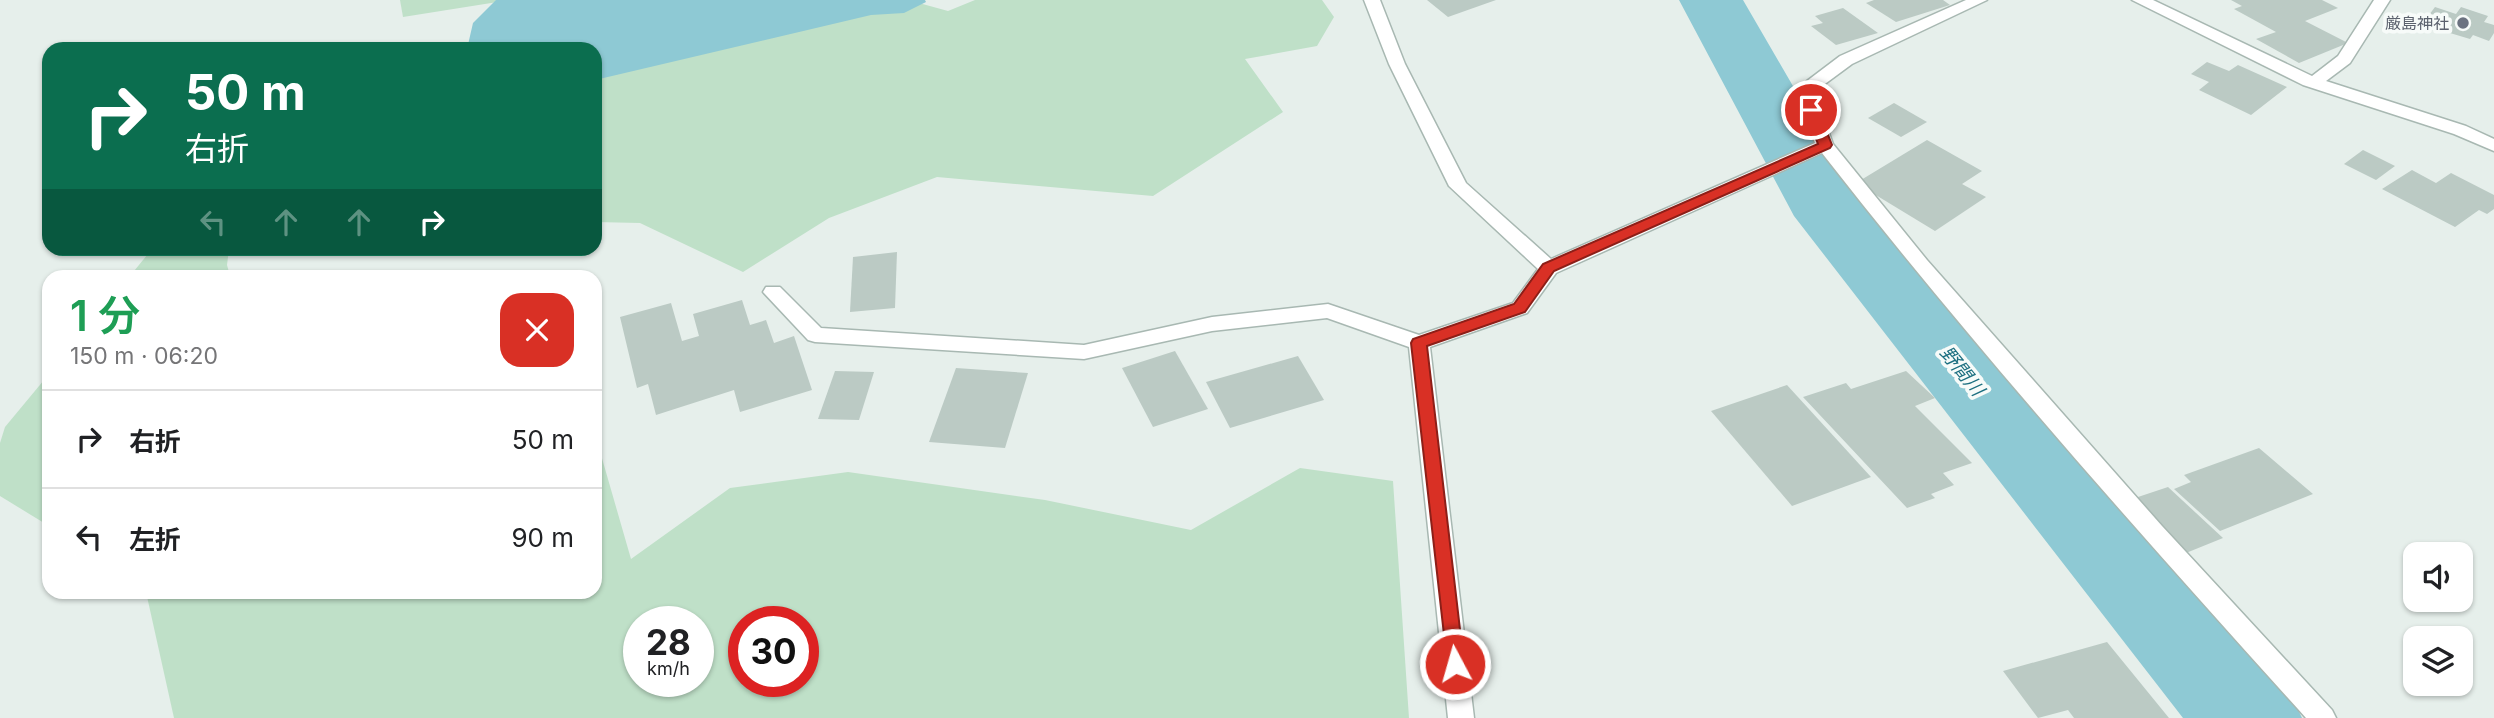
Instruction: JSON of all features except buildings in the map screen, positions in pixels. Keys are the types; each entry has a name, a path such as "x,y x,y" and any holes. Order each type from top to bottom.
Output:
{"street":[{"path":"1372,0 1397,64 1458,186 1549,268"},
{"path":"1979,0 1846,60 1805,92 1825,145 1920,265 2154,533 2323,718"},
{"path":"2140,0 2314,82 2460,130 2494,146"},
{"path":"2314,82 2344,59 2382,0"},
{"path":"773,292 814,335 976,348 1084,352 1212,324 1328,311 1419,343 1520,308 1549,268 1825,145"},
{"path":"1419,343 1461,718"}],"green space":[{"path":"400,0 510,0 403,17"},
{"path":"534,0 908,0 948,11 975,0 1322,0 1334,17 1317,46 1245,59 1283,112 1153,196 937,177 829,218 743,272 640,223 602,222 602,42 530,42"},
{"path":"146,256 228,256 228,270 135,270"},
{"path":"42,382 42,522 0,496 0,443 5,427"},
{"path":"602,458 631,559 730,488 848,472 1045,500 1191,530 1300,468 1393,481 1409,718 174,718 148,599 602,599"}],"water":[{"path":"496,0 926,2 904,13 871,15 602,78 602,42 469,42 473,23"}],"waterway":[{"name":"野間川","path":"1711,0 1821,199 2248,718"}],"place":[{"name":"厳島神社","path":"2463,23"}],"route":[{"path":"1455,664 1419,343 1520,308 1549,268 1825,145 1811,110"}]}
